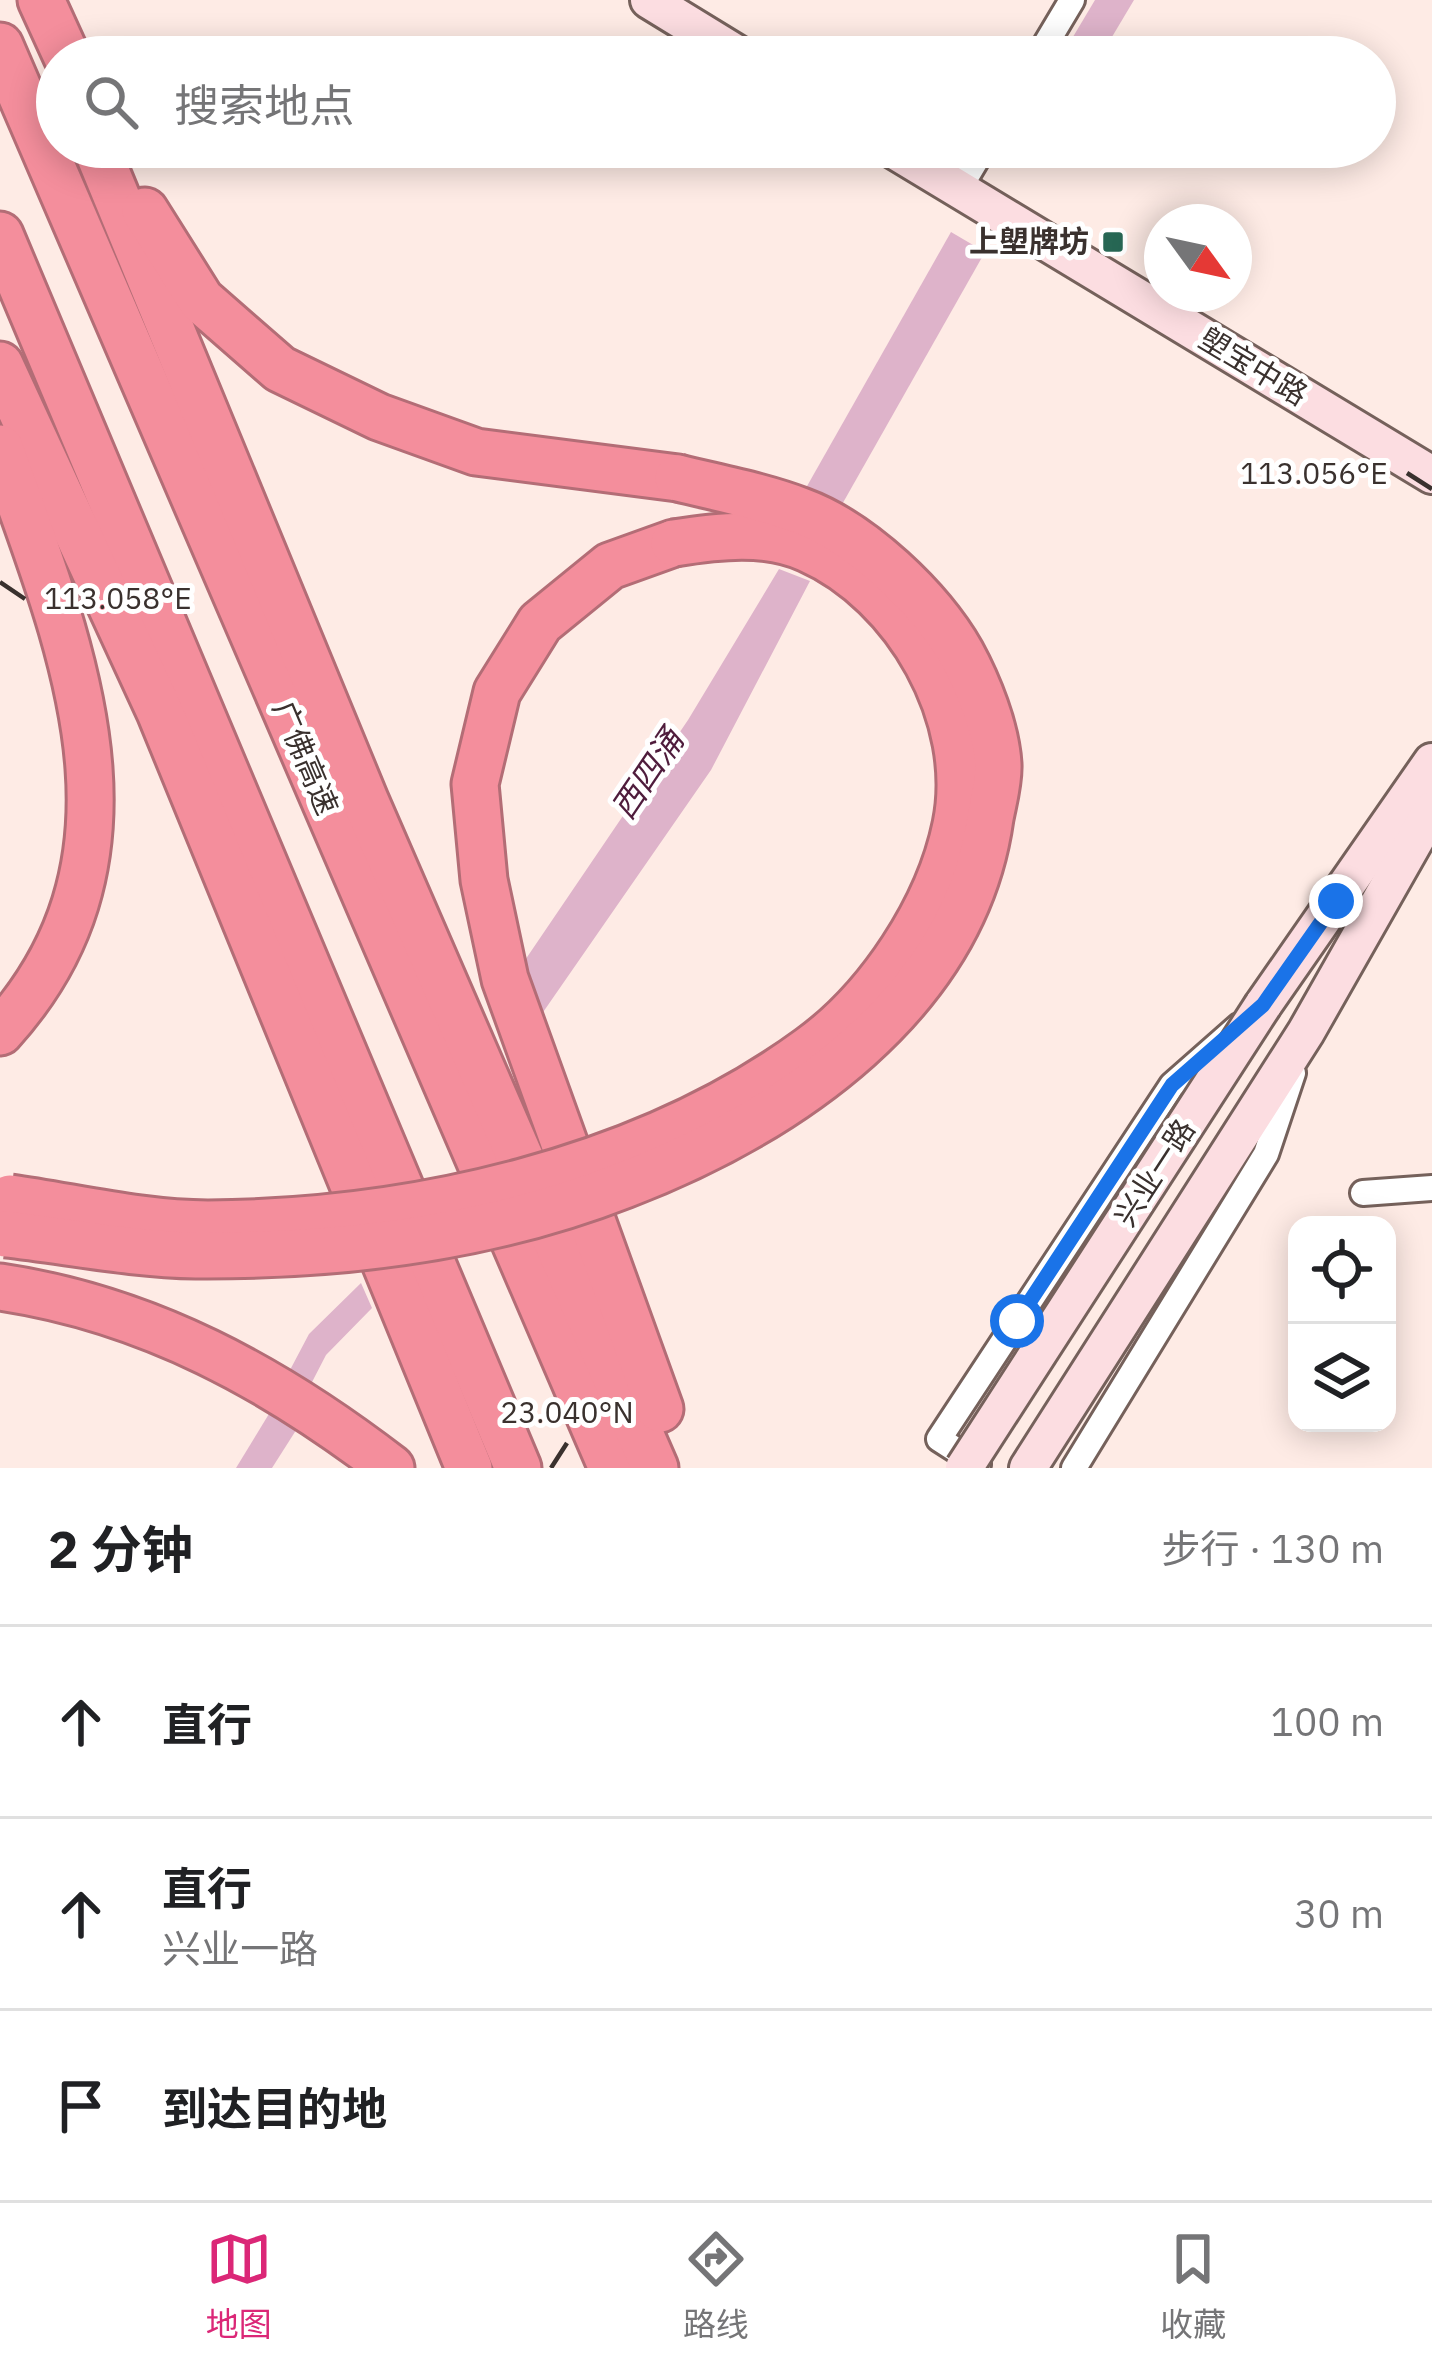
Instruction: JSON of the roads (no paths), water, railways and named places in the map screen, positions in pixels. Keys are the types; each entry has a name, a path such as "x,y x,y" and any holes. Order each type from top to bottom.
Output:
{"highway":[{"path":"38,0 54,36"},
{"name":"广佛高速","path":"0,46 36,130"},
{"name":"广佛高速","path":"53,168 612,1468"},
{"name":"广佛高速","path":"105,168 365,800 655,1468"},
{"path":"4,1216 192,1255 345,1251 456,1233 622,1186 735,1134 819,1079 894,1017 954,936 985,858 998,764 975,679 937,610 872,555 805,512 678,478 476,452 379,417 280,369 201,300 123,168"},
{"path":"0,235 518,1468"},
{"path":"0,365 160,712 469,1468"},
{"path":"0,448 82,695 94,784 87,861 68,928 39,989 0,1032"},
{"path":"4,1216 204,1224 424,1205 603,1157 722,1101 812,1048 889,969 933,901 957,822 958,739 930,668 881,596 807,548 734,533 674,543 610,566 540,623 497,692 475,784 484,880 505,979 682,1468"},
{"path":"0,1286 118,1313 219,1354 325,1417 391,1468"}],"main road":[{"path":"649,0 708,36"},
{"name":"塱宝中路","path":"924,168 1432,475"},
{"name":"兴业一路","path":"964,1468 1263,1005 1432,762"},
{"name":"兴业一路","path":"1028,1468 1306,1033 1432,810"}],"street":[{"path":"1051,36 1072,0"},
{"path":"959,189 972,168"},
{"path":"984,1468 939,1439 1172,1085 1263,1005"},
{"path":"1074,1468 1266,1154 1306,1033"},
{"path":"1363,1192 1432,1188"}],"place":[{"name":"上塱牌坊","path":"1113,242"}],"water label":[{"name":"西四涌","path":"647,774"}]}
